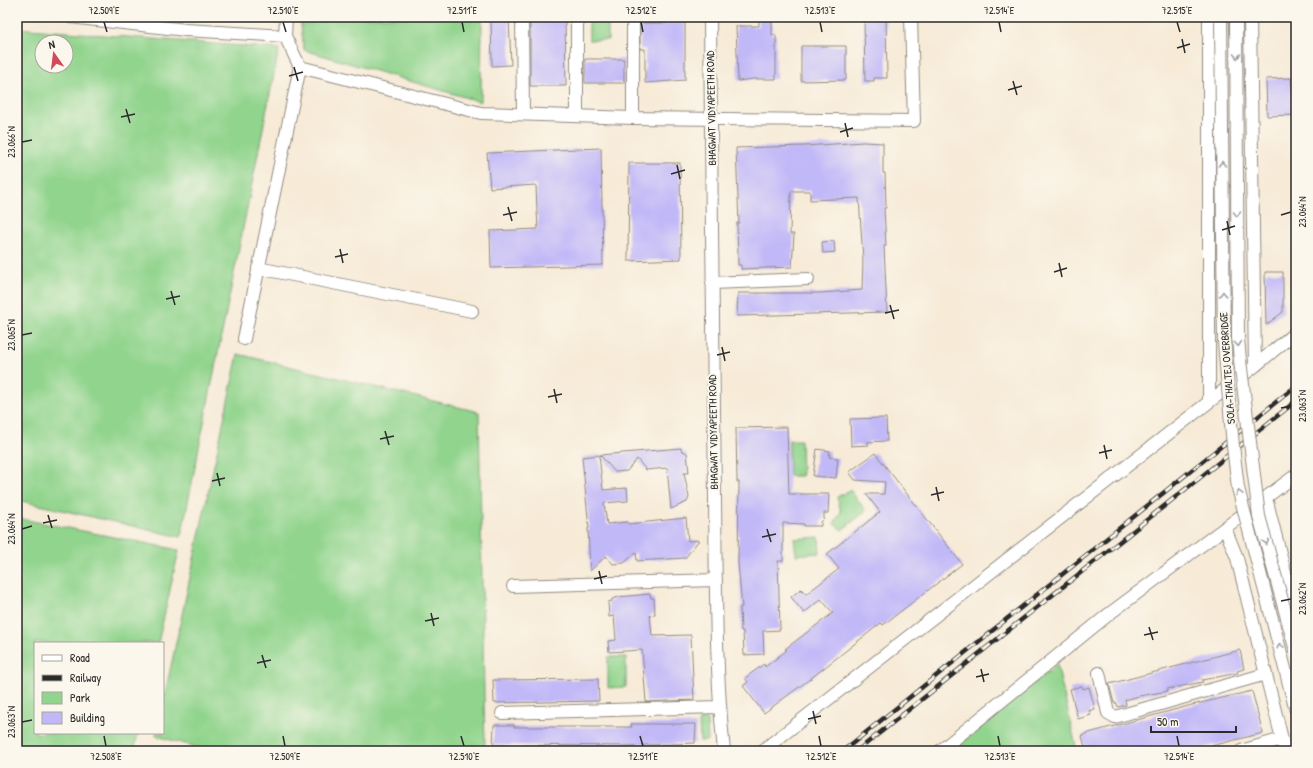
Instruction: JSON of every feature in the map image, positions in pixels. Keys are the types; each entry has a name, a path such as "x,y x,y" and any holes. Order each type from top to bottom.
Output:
{"street":[{"path":"70,17 162,22 186,30 285,36"},
{"path":"244,338 300,67 285,36 286,17"},
{"path":"522,17 523,114"},
{"path":"577,17 577,116"},
{"path":"633,17 633,118"},
{"name":"BHAGWAT VIDYAPEETH ROAD","path":"710,17 716,580 719,707 724,751"},
{"path":"300,67 481,113 633,118 914,121 911,17"},
{"path":"1209,17 1209,401"},
{"name":"SOLA-THALTEJ OVERBRIDGE","path":"1221,17 1224,342 1233,446 1238,488 1296,711"},
{"name":"SOLA-THALTEJ OVERBRIDGE","path":"1236,17 1239,352 1259,516 1296,651"},
{"path":"1250,17 1255,366"},
{"path":"258,268 472,311"},
{"path":"712,283 808,279"},
{"path":"762,751 1255,366 1296,332"},
{"path":"940,751 1109,614 1296,475"},
{"path":"1266,498 1296,616"},
{"path":"1225,528 1237,558 1284,745 1241,751"},
{"path":"513,586 716,580"},
{"path":"1098,672 1108,713 1115,717 1266,674"},
{"path":"502,713 719,707"}],"green space":[{"path":"300,17 482,17 481,102 304,50"},
{"path":"589,17 612,17 612,22 608,22 608,40 589,40"},
{"path":"17,28 279,49 181,537 17,500"},
{"path":"238,354 479,412 485,751 211,751 156,736 156,734 164,734 164,698"},
{"path":"789,440 801,440 802,476 789,476"},
{"path":"850,490 866,511 842,530 834,524 841,512 837,497"},
{"path":"17,518 179,550 158,642 34,642 34,734 138,734 134,751 17,751"},
{"path":"819,537 820,553 796,555 794,539"},
{"path":"608,657 626,657 626,687 608,688"},
{"path":"1057,664 1077,751 952,751"},
{"path":"707,719 708,741 700,741 699,720"}],"building":[{"path":"491,17 509,17 511,65 492,66"},
{"path":"530,17 565,17 566,86 530,86"},
{"path":"759,17 772,17 772,35 776,35 776,79 738,81 736,26 759,26"},
{"path":"864,17 886,17 887,78 874,78 874,81 865,81"},
{"path":"667,21 685,21 685,80 645,83 645,49 640,49 640,23 667,23"},
{"path":"801,46 846,46 846,80 801,81"},
{"path":"585,59 624,59 624,83 585,83"},
{"path":"1291,78 1293,97 1296,97 1296,115 1267,116 1266,79"},
{"path":"863,142 883,143 883,173 885,173 886,208 884,208 886,246 884,246 887,312 737,316 738,293 820,293 862,290 863,259 859,198 810,200 810,191 791,191 790,234 794,234 792,267 741,269 741,265 738,265 737,223 739,223 736,148 805,146"},
{"path":"601,148 603,265 491,268 490,231 538,229 536,185 490,188 487,153"},
{"path":"629,163 680,163 681,259 628,261"},
{"path":"834,241 835,252 823,253 822,242"},
{"path":"1265,272 1283,272 1283,312 1266,325"},
{"path":"886,418 887,441 867,442 869,445 851,446 850,419"},
{"path":"787,427 789,494 829,494 828,513 824,513 824,519 821,522 821,526 804,526 804,524 783,523 783,561 778,561 780,630 763,631 764,654 744,655 743,631 741,631 740,607 742,607 738,563 739,482 737,482 736,428"},
{"path":"681,448 681,450 687,453 689,473 684,473 689,497 687,502 671,509 667,468 646,470 637,459 627,471 615,472 600,455"},
{"path":"817,449 830,451 829,457 838,458 836,478 813,476"},
{"path":"875,453 962,564 883,625 881,623 764,713 743,686 748,682 745,678 764,664 765,667 787,650 785,649 833,613 821,599 804,613 791,597 801,589 806,594 839,569 827,554 880,512 866,494 884,494 885,482 855,480 849,472"},
{"path":"599,455 603,490 627,488 628,501 604,503 607,524 628,522 628,524 686,518 688,541 699,540 685,558 637,561 636,552 624,563 613,564 606,556 590,571 589,528 582,457"},
{"path":"650,594 651,598 654,598 655,614 650,615 652,636 691,635 694,700 646,702 642,650 609,652 608,641 616,640 614,616 609,617 608,602 618,597"},
{"path":"1240,650 1244,669 1237,671 1238,673 1167,689 1168,691 1139,696 1125,700 1126,705 1118,707 1117,703 1114,703 1109,684"},
{"path":"598,679 599,701 494,703 493,680"},
{"path":"1082,686 1083,689 1089,687 1095,709 1089,711 1091,715 1078,719 1070,689"},
{"path":"1252,691 1263,733 1191,751 1086,751 1082,736 1085,734 1192,705"},
{"path":"631,724 696,724 695,743 623,746 493,745 494,725 514,725 514,727 632,727"}],"railway":[{"path":"843,751 1296,386"},
{"path":"857,751 1296,401"}]}
